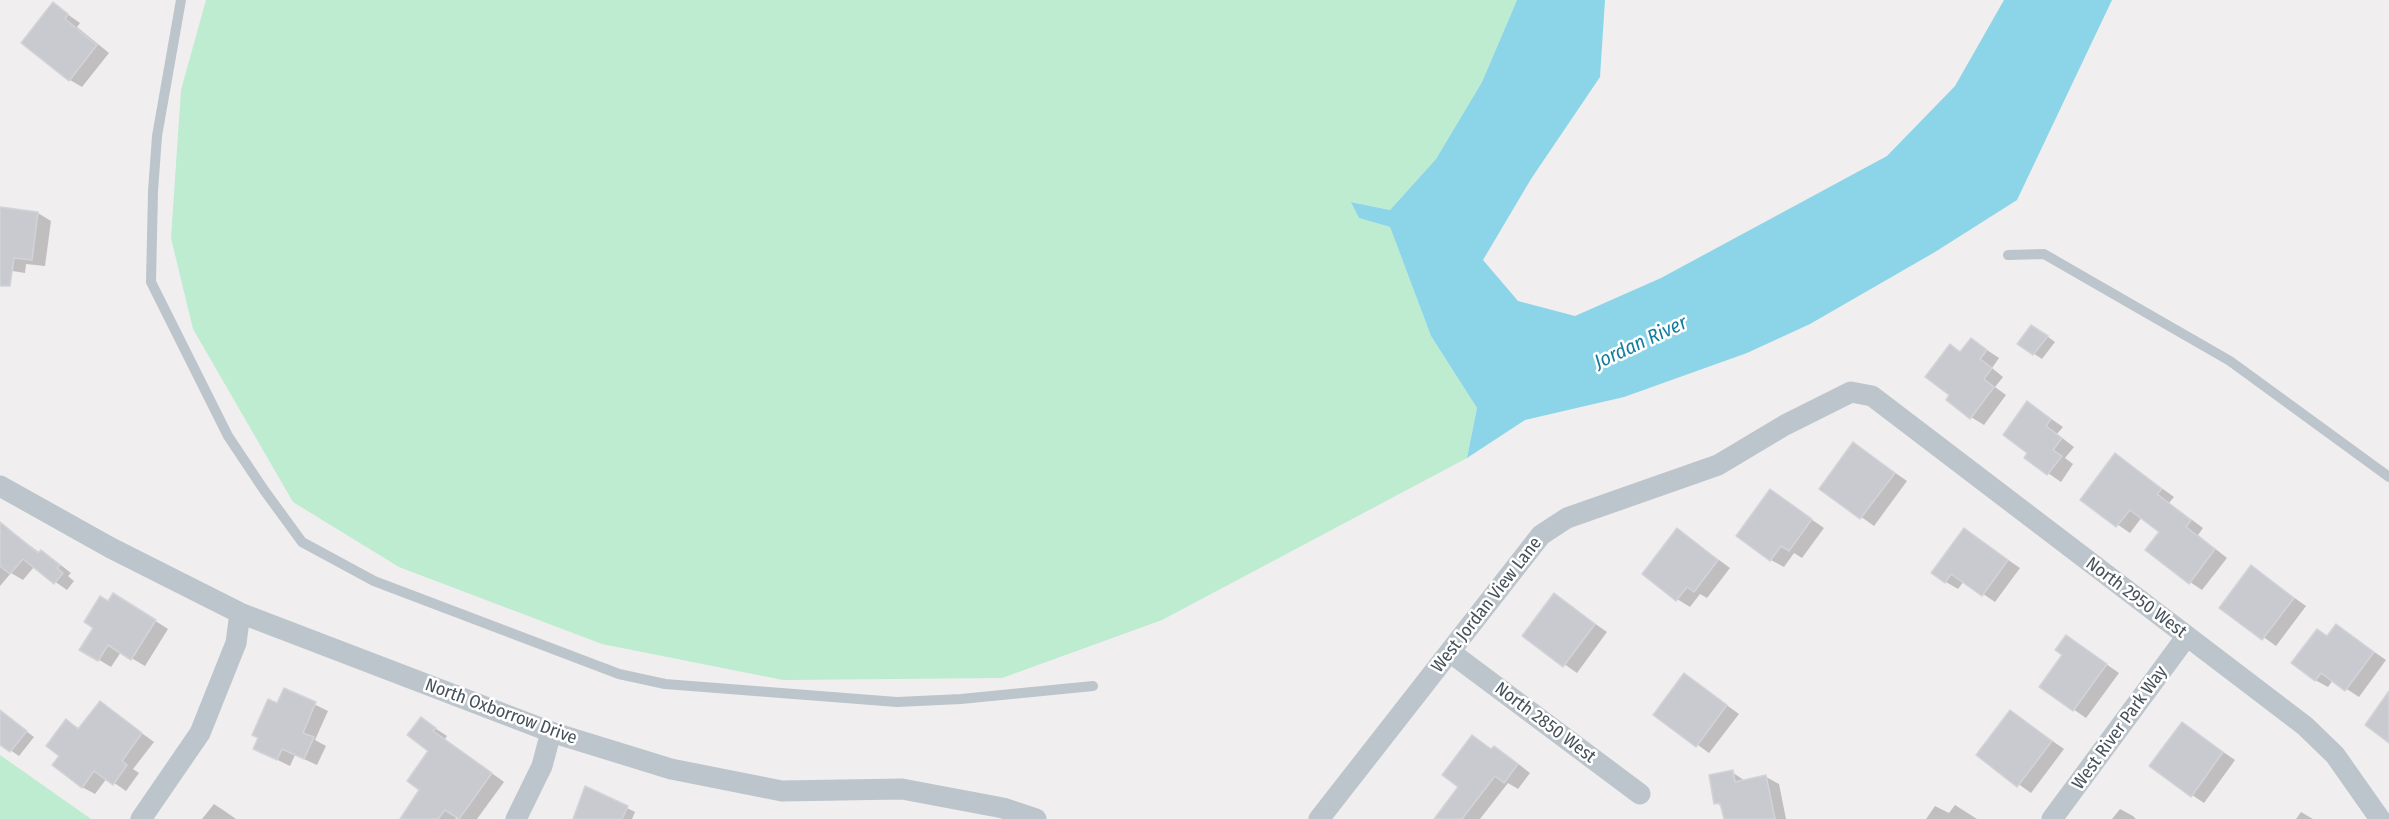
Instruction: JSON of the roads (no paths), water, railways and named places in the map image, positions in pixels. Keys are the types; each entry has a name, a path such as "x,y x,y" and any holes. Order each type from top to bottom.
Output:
{"street":[{"name":"West Jordan View Lane","path":"1318,819 1541,535 1567,518 1718,465 1785,425 1851,392 1872,396"},
{"name":"North 2950 West","path":"1872,396 2304,726 2335,755 2380,819"},
{"name":"North Oxborrow Drive","path":"0,486 111,548 240,613 551,732 671,769 782,790 902,789 1003,808 1036,819"},
{"path":"141,819 201,733 236,643 240,613"},
{"name":"West River Park Way","path":"2052,819 2187,636"},
{"name":"North 2850 West","path":"1450,652 1640,794"},
{"path":"516,819 542,766 551,732"}],"lane":[{"path":"181,0 157,136 151,282 228,436 302,542 374,581 619,674 665,684 897,702 961,699 1093,686"},
{"path":"2008,255 2044,254 2230,362 2389,477"}],"water":[{"name":"Jordan River","path":"1517,0 1605,0 1600,77 1531,179 1483,260 1518,301 1575,316 1661,278 1887,156 1955,86 2004,0 2112,0 2017,200 1935,252 1810,324 1747,353 1624,397 1525,420 1467,458 1477,408 1431,336 1390,227 1359,218 1351,202 1390,210 1436,159 1482,82"}]}
